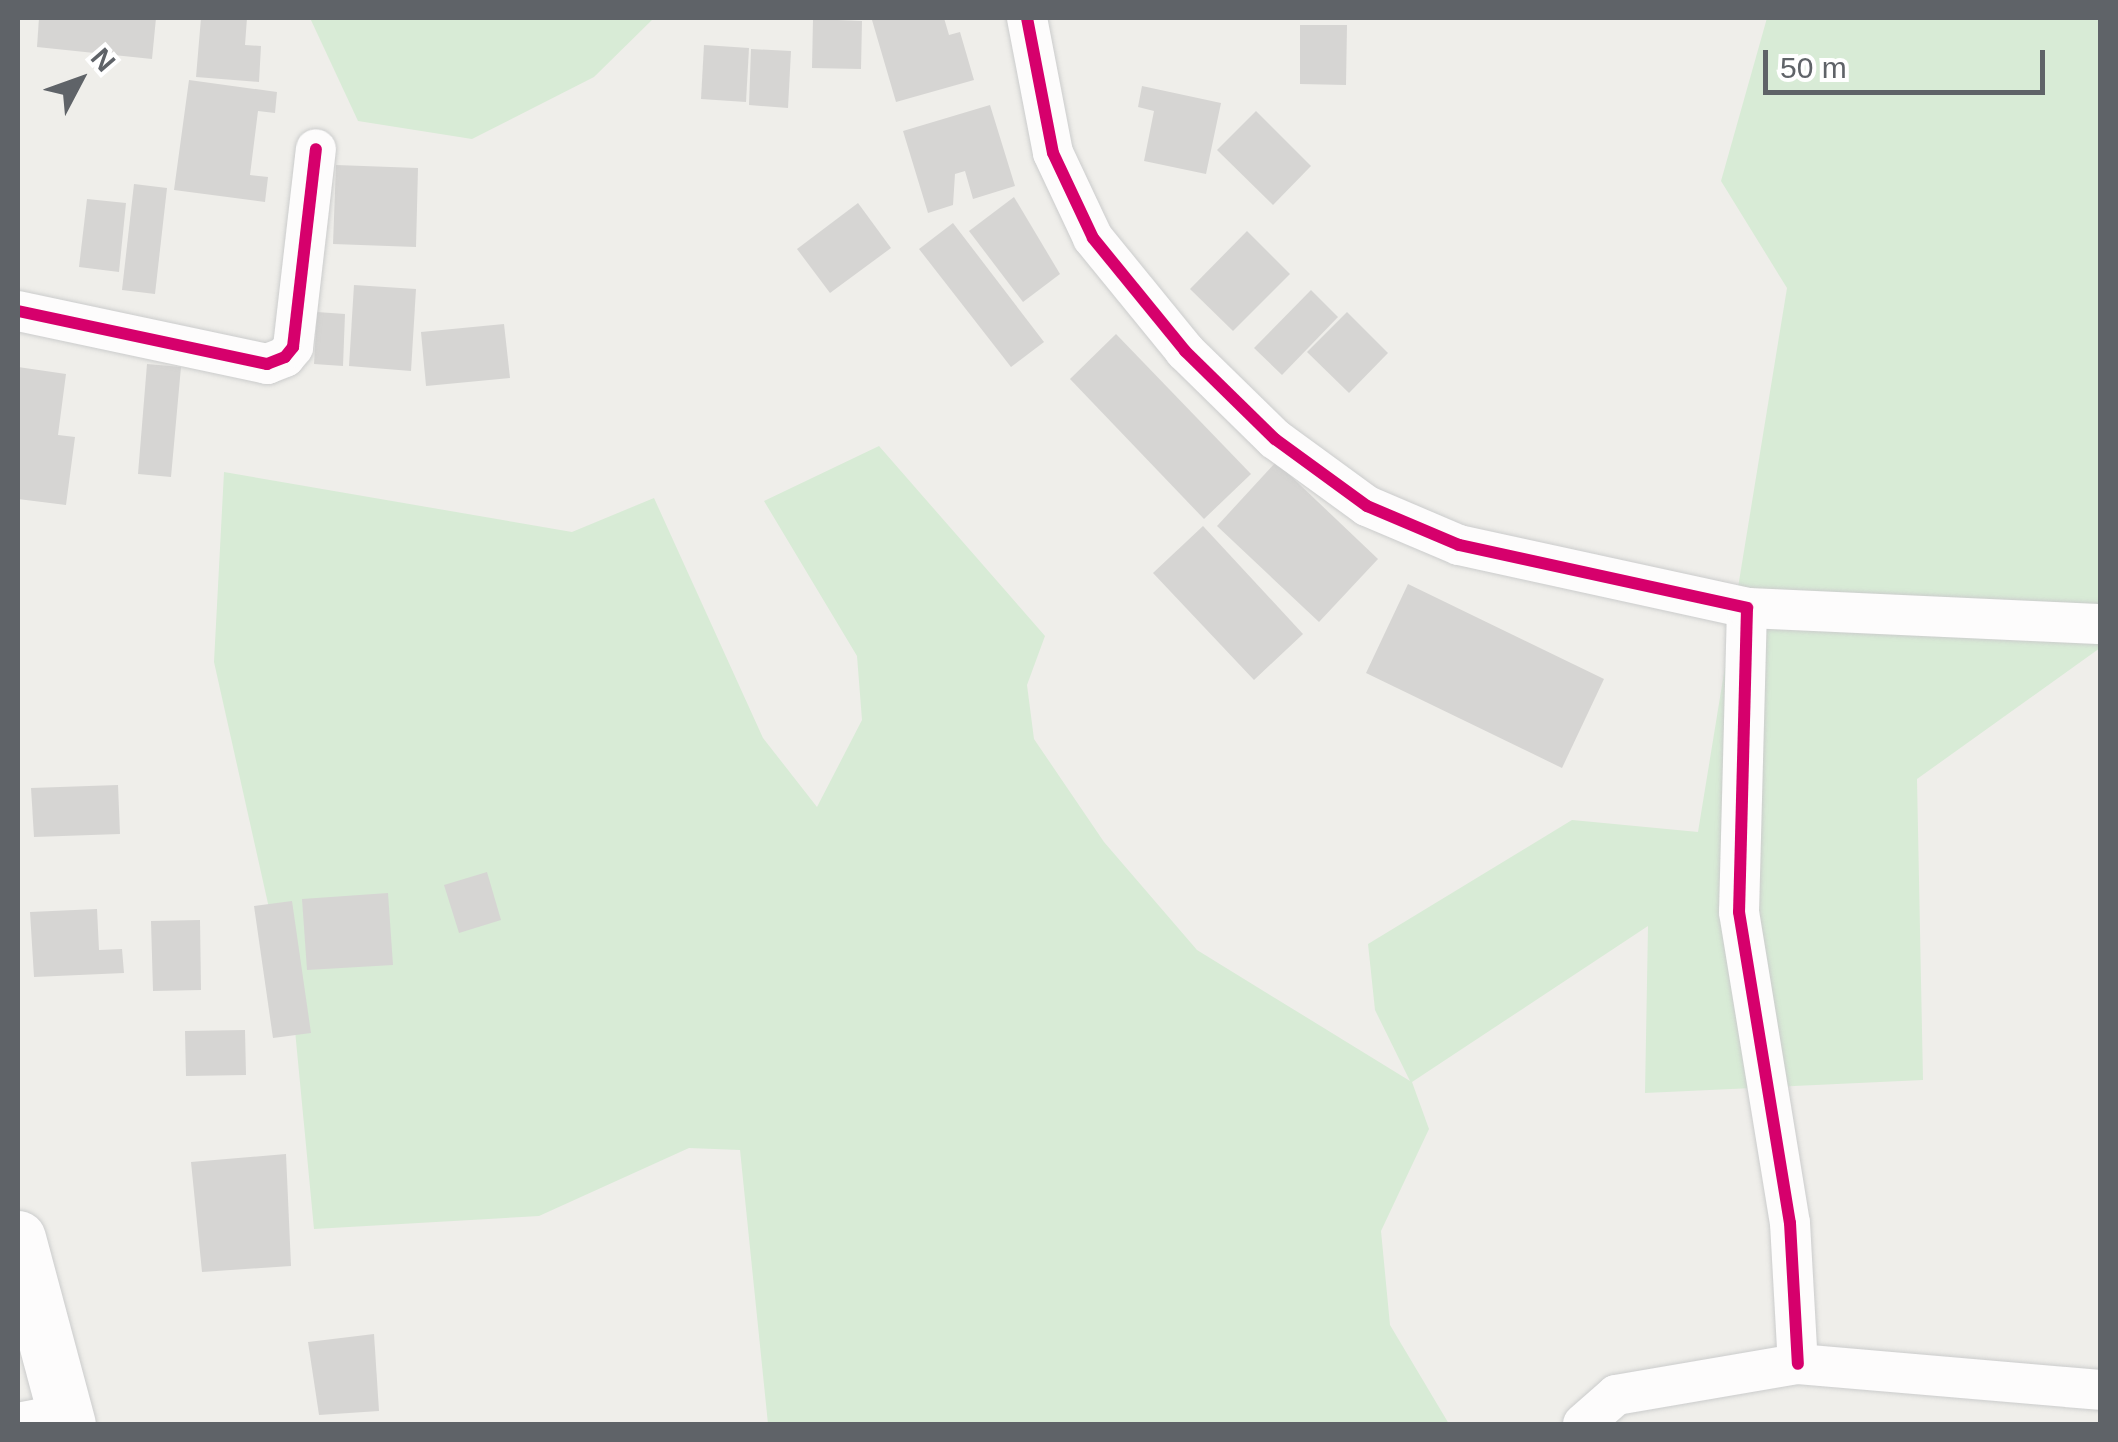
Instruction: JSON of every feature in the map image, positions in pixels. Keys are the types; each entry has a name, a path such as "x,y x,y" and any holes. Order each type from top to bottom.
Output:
{"main road":[{"path":"18,1238 50,1420"}],"street":[{"path":"1027,18 1053,154 1094,238 1186,351 1275,439 1367,506 1459,544 1747,608 2100,624"},
{"path":"18,311 267,364 285,357 294,347 316,150"},
{"path":"1747,608 1739,912 1790,1223 1798,1364"},
{"path":"1583,1424 1616,1395 1798,1364 2100,1390"}],"green space":[{"path":"310,18 654,18 594,77 472,139 358,121"},
{"path":"1767,18 2100,18 2100,648 1917,779 1923,1080 1645,1093 1648,926 1412,1082 1429,1129 1381,1231 1390,1325 1449,1424 768,1424 740,1150 689,1148 539,1216 314,1229 294,1020 214,662 224,472 572,532 654,498 763,738 817,807 862,720 857,656 764,501 879,446 1045,636 1027,685 1034,739 1104,842 1197,950 1410,1081 1375,1010 1368,944 1572,820 1698,832 1787,288 1721,181"}],"building":[{"path":"39,18 156,18 152,59 37,47"},
{"path":"201,18 247,18 245,45 261,46 259,82 196,77"},
{"path":"944,18 949,35 960,32 974,80 896,102 872,20"},
{"path":"813,19 862,21 861,69 812,68"},
{"path":"1300,25 1347,25 1346,85 1300,84"},
{"path":"704,45 749,48 746,102 701,99"},
{"path":"751,49 791,51 788,108 749,105"},
{"path":"189,80 277,92 275,113 258,111 250,175 268,177 265,202 174,190"},
{"path":"1142,86 1221,103 1206,174 1144,161 1154,111 1138,107"},
{"path":"990,105 1015,186 973,199 965,171 955,174 953,205 928,213 903,131"},
{"path":"1256,111 1311,166 1273,205 1217,150"},
{"path":"336,165 418,168 416,247 333,244"},
{"path":"134,184 167,188 155,294 122,290"},
{"path":"1014,197 1060,274 1023,302 969,231"},
{"path":"87,199 126,203 119,272 79,267"},
{"path":"858,203 891,248 830,293 797,249"},
{"path":"953,223 1044,342 1011,367 919,249"},
{"path":"1247,231 1290,274 1233,331 1190,289"},
{"path":"354,285 416,289 411,371 349,366"},
{"path":"1311,290 1338,317 1282,375 1254,348"},
{"path":"317,312 345,314 343,366 314,364"},
{"path":"1347,312 1388,353 1349,393 1307,352"},
{"path":"504,324 510,378 426,386 421,332"},
{"path":"1116,334 1251,474 1204,519 1070,379"},
{"path":"147,364 181,367 171,477 138,474"},
{"path":"18,367 66,374 58,435 75,437 66,505 18,499"},
{"path":"1276,462 1378,559 1319,622 1217,526"},
{"path":"1203,526 1303,634 1254,680 1153,573"},
{"path":"1408,584 1604,679 1562,768 1366,673"},
{"path":"118,785 120,834 34,837 31,788"},
{"path":"487,872 501,920 459,933 444,885"},
{"path":"388,893 393,965 307,970 302,899"},
{"path":"292,901 311,1033 273,1038 254,906"},
{"path":"97,909 99,950 122,949 124,973 34,977 30,912"},
{"path":"200,920 201,990 153,991 151,921"},
{"path":"245,1030 246,1075 186,1076 185,1031"},
{"path":"286,1154 291,1266 202,1272 191,1162"},
{"path":"374,1334 379,1411 319,1415 308,1342"}],"cycle path":[{"path":"1027,18 1053,153 1093,238 1185,351 1275,439 1367,506 1459,545 1747,608 1739,912 1790,1223 1798,1364"},
{"path":"18,311 267,364 285,357 293,347 316,149"}]}
